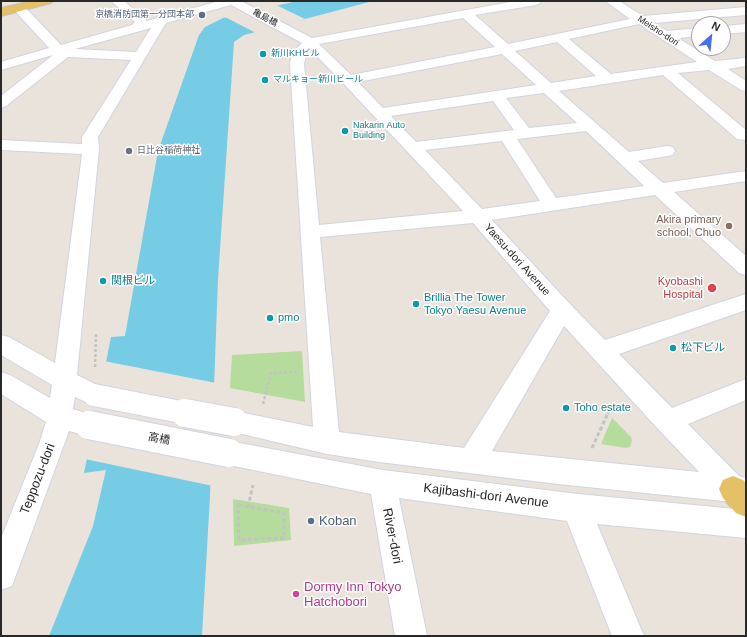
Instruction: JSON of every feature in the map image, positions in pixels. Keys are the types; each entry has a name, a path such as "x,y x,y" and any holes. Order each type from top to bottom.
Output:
{"main road":[{"path":"1,3 15,4 47,1"},
{"path":"1,12 15,4"}],"street":[{"path":"118,1 142,22 138,26"},
{"path":"1,66 63,50 138,26 232,1"},
{"name":"亀島橋","path":"232,1 281,27"},
{"path":"328,442 297,64 299,53 310,42 328,38 536,1"},
{"name":"Meisho-dori","path":"611,1 746,87"},
{"path":"710,1 726,12"},
{"path":"15,4 63,50 139,56"},
{"path":"348,80 560,38 642,20 746,11"},
{"path":"466,14 746,268"},
{"name":"Teppozu-dori","path":"1,576 52,444 60,417 91,149 90,138 162,20"},
{"name":"Yaesu-dori Avenue","path":"281,27 310,42 348,80 478,216 562,310 667,421 742,494"},
{"path":"731,29 746,28"},
{"path":"664,35 691,33"},
{"path":"560,38 608,79"},
{"path":"1,103 63,50"},
{"path":"379,113 666,70 746,62"},
{"path":"666,70 743,136 746,135"},
{"path":"497,96 525,134"},
{"path":"412,147 591,126"},
{"path":"507,136 552,206"},
{"path":"1,145 91,149"},
{"path":"626,158 667,151"},
{"path":"310,232 478,216 746,176"},
{"path":"601,351 746,302"},
{"path":"471,461 562,310"},
{"path":"1,344 64,380 94,395 328,442 379,450 742,494"},
{"path":"1,382 60,417"},
{"path":"667,421 746,389"},
{"name":"高橋","path":"60,417 88,425 229,453"},
{"name":"Kajibashi-dori Avenue","path":"229,453 383,483 578,508 746,524"},
{"name":"River-dori","path":"383,483 387,514 411,636"},
{"path":"578,508 584,532 628,636"}],"path":[{"path":"95,367 96,334"},
{"path":"263,404 271,372"},
{"path":"591,450 611,407"},
{"path":"248,507 253,485"},
{"path":"238,505 248,507 284,513 284,538 239,540 238,505"}],"green space":[{"path":"302,351 305,402 230,388 232,355"},
{"path":"612,418 631,437 632,440 630,447 626,448 601,444"},
{"path":"233,499 289,508 291,540 234,546"}],"water":[{"path":"297,1 373,1 244,35 234,42 218,279 210,496 202,636 49,636 93,526 106,470 84,473 111,337 125,336 158,151 199,35 205,27 223,18"}],"pier":[{"path":"274,4 305,19 256,33 225,17"},
{"path":"104,361 216,383 213,486 85,459"}],"place":[{"name":"京橋消防団第一分団本部","path":"202,15"},
{"name":"新川KHビル","path":"263,54"},
{"name":"マルキョー新川ビール","path":"265,80"},
{"name":"Nakarin Auto Building","path":"345,131"},
{"name":"日比谷稲荷神社","path":"129,151"},
{"name":"Akira primary school, Chuo","path":"729,226"},
{"name":"関根ビル","path":"103,281"},
{"name":"Kyobashi Hospital","path":"712,288"},
{"name":"Brillia The Tower Tokyo Yaesu Avenue","path":"416,304"},
{"name":"pmo","path":"270,318"},
{"name":"松下ビル","path":"673,348"},
{"name":"Toho estate","path":"566,408"},
{"name":"Koban","path":"311,521"},
{"name":"Dormy Inn Tokyo Hatchobori","path":"296,594"}]}
